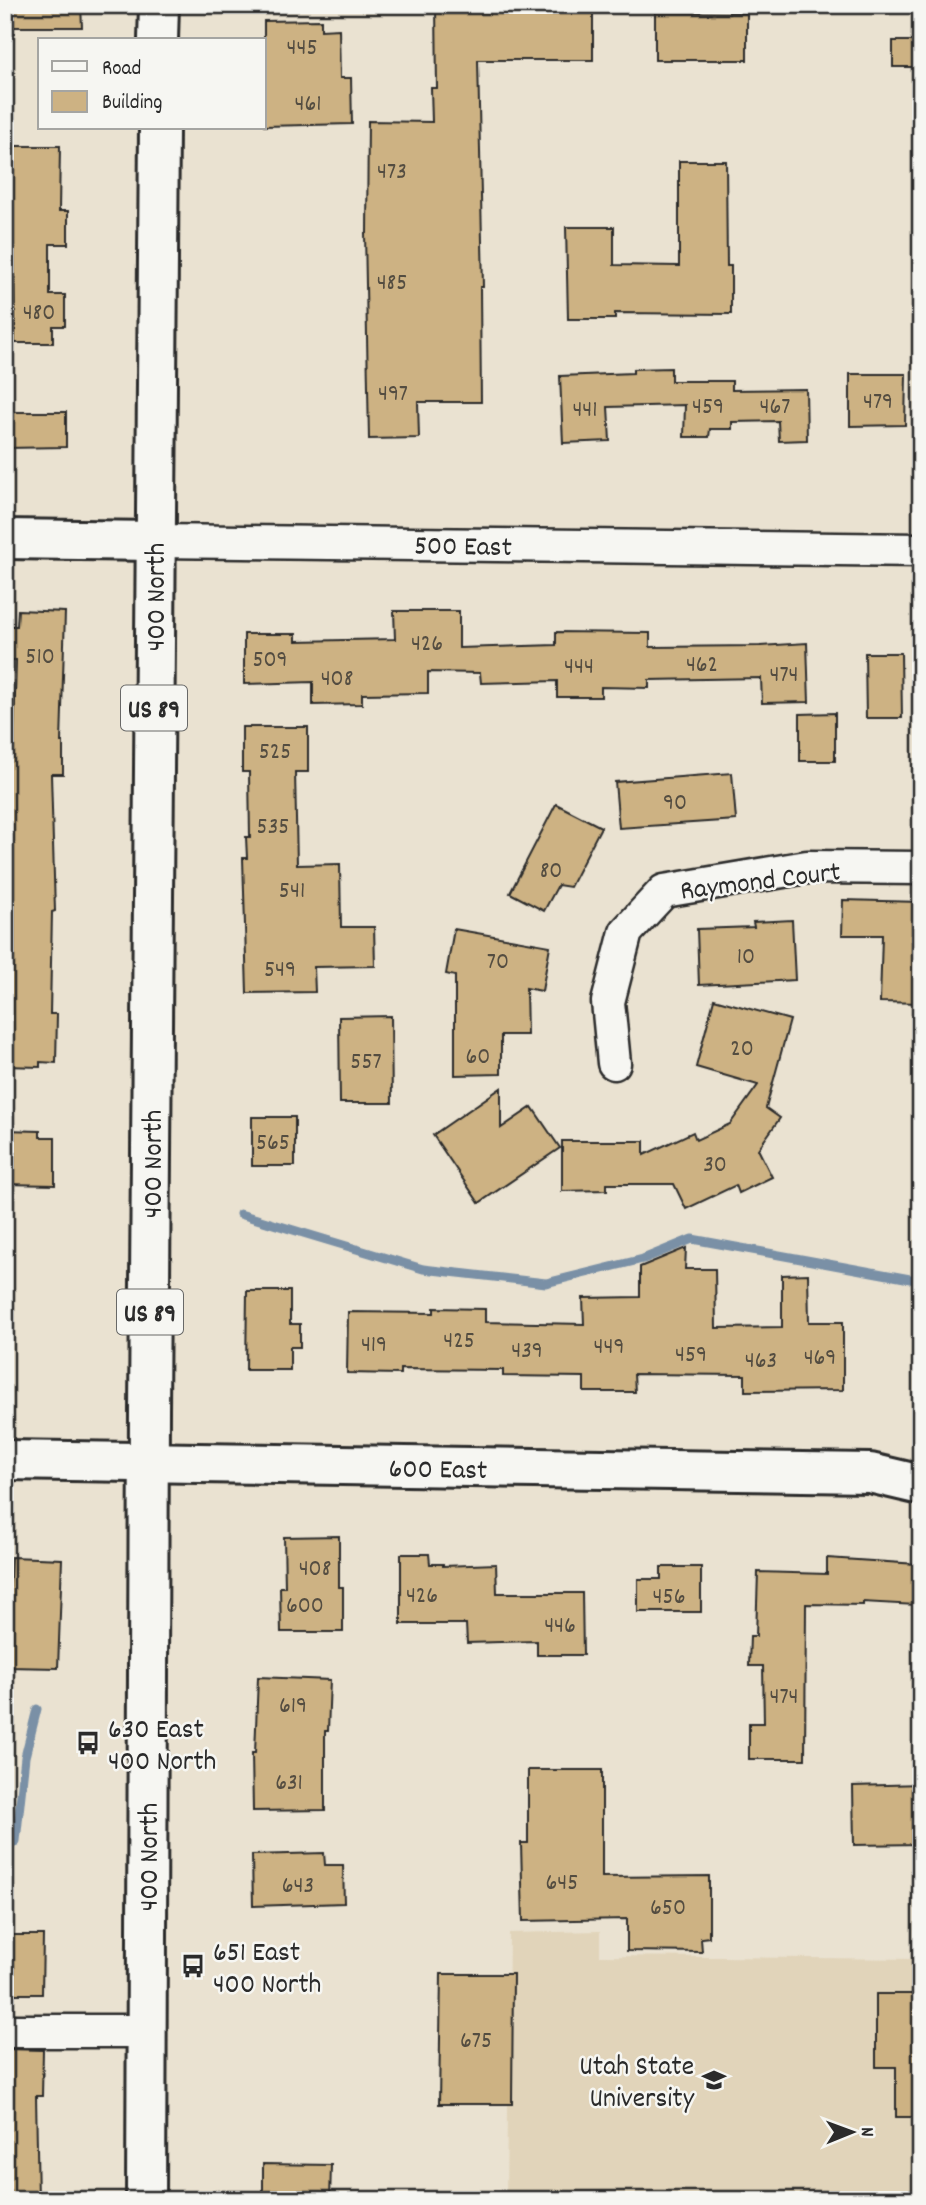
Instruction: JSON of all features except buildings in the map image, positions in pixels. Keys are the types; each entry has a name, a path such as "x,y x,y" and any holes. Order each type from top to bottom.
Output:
{"main road":[{"path":"158,38 159,5"},
{"name":"400 North","path":"146,2200 159,130"},
{"name":"500 East","path":"5,539 155,541"},
{"name":"600 East","path":"5,1460 870,1473 921,1485"},
{"name":"600 East","path":"870,1473 921,1460"}],"street":[{"name":"500 East","path":"155,541 921,550"},
{"name":"Raymond Court","path":"614,1063 608,1002 626,932 664,891 807,867 921,868"},
{"path":"5,2031 146,2031"}],"shaded area":[{"name":"Utah State University","path":"600,1931 600,1956 921,1959 921,2200 506,2200 509,1933"}],"waterway":[{"path":"240,1214 423,1269 546,1283 643,1259 692,1239 921,1281"},
{"path":"5,1850 16,1841 25,1757 37,1709"}],"place":[{"name":"630 East 400 North","path":"88,1743"},
{"name":"651 East 400 North","path":"193,1966"},
{"name":"Utah State University","path":"714,2080"}]}
